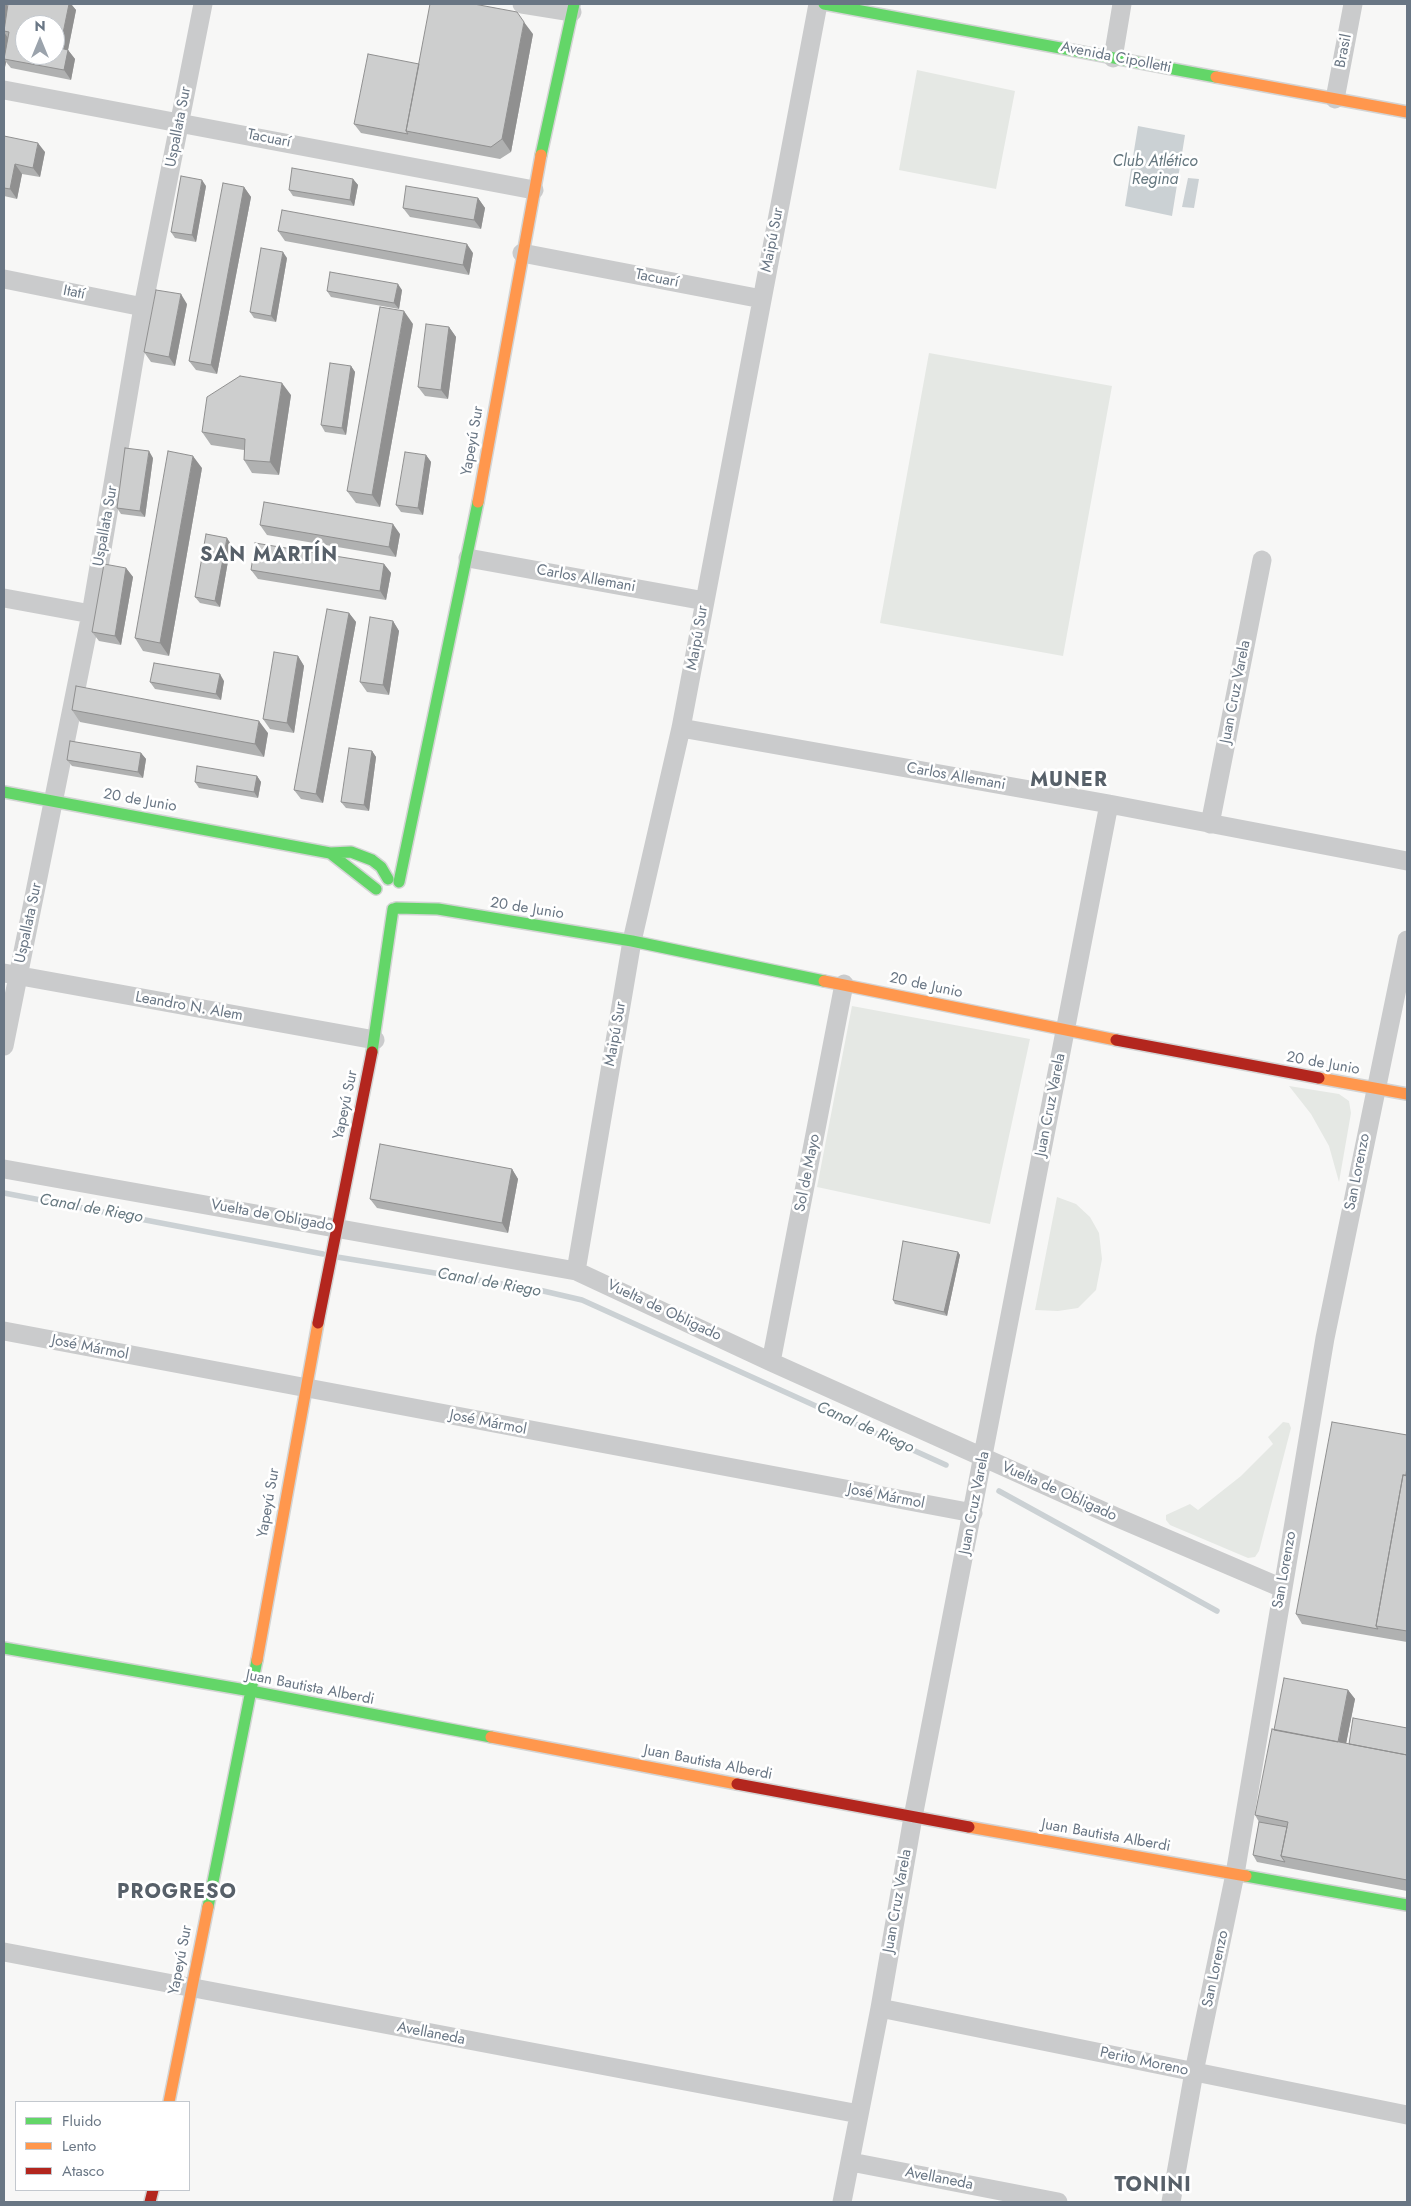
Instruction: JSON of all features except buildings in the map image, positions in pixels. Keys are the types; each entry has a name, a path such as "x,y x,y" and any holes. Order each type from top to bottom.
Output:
{"street":[{"name":"Uspallata Sur","path":"4,1046 11,974 55,801 91,614 144,307 203,4"},
{"path":"522,4 573,8"},
{"name":"Maipú Sur","path":"576,1271 632,941 681,728 818,4"},
{"name":"Avenida Cipolletti","path":"824,4 1407,112"},
{"path":"1113,58 1122,4"},
{"name":"Brasil","path":"1335,99 1353,4"},
{"name":"Yapeyú Sur","path":"393,881 468,558 534,190 573,8"},
{"name":"Tacuarí","path":"4,90 534,190"},
{"name":"Tacuarí","path":"522,253 762,299"},
{"name":"Itatí","path":"4,279 144,307"},
{"name":"Carlos Allemani","path":"468,558 705,601"},
{"name":"Juan Cruz Varela","path":"1210,824 1262,560"},
{"path":"4,598 91,614"},
{"name":"Carlos Allemani","path":"681,728 1109,804 1407,861"},
{"name":"20 de Junio","path":"4,792 270,840 330,853 351,852 367,857 381,867 393,881"},
{"name":"Juan Cruz Varela","path":"842,2202 880,2008 913,1817 1109,804"},
{"name":"20 de Junio","path":"330,853 385,903 438,909 632,941 1065,1031 1407,1094"},
{"path":"393,881 405,895 400,906 385,903 393,881"},
{"name":"20 de Junio","path":"421,898 438,909"},
{"name":"Yapeyú Sur","path":"169,2101 250,1692 327,1267 375,1040 385,903"},
{"name":"San Lorenzo","path":"1171,2202 1194,2072 1235,1874 1327,1329 1375,1088 1407,940"},
{"name":"Leandro N. Alem","path":"11,974 375,1040"},
{"name":"Sol de Mayo","path":"771,1362 844,984"},
{"name":"Vuelta de Obligado","path":"4,1169 334,1235 576,1271 771,1362 1282,1588"},
{"name":"José Mármol","path":"4,1331 304,1389 973,1513"},
{"name":"Juan Bautista Alberdi","path":"4,1648 250,1692 913,1817 1407,1905"},
{"name":"Avellaneda","path":"4,1952 190,1989 859,2114"},
{"name":"Perito Moreno","path":"880,2008 1407,2115"},
{"name":"Avellaneda","path":"851,2162 1058,2202"}],"shaded area":[{"path":"917,70 1015,91 996,189 899,170"},
{"path":"929,353 1112,386 1063,656 880,623"},
{"path":"852,1006 1030,1039 990,1224 817,1187"},
{"path":"1289,1086 1339,1094 1349,1101 1351,1113 1339,1182 1329,1146 1311,1114"},
{"path":"1057,1197 1076,1204 1090,1217 1099,1233 1102,1259 1096,1290 1078,1308 1058,1311 1035,1310"},
{"path":"1283,1422 1289,1423 1291,1428 1259,1551 1255,1557 1248,1558 1170,1525 1166,1520 1166,1515 1190,1504 1198,1510 1241,1476 1273,1444 1268,1437"}],"water":[{"name":"Club Atlético Regina","path":"1138,126 1185,135 1172,216 1125,206"},
{"name":"Club Atlético Regina","path":"1188,178 1199,179 1194,208 1182,207"}],"waterway":[{"name":"Canal de Riego","path":"4,1193 323,1254"},
{"name":"Canal de Riego","path":"337,1257 539,1290 582,1300 946,1465"},
{"name":"Canal de Riego","path":"999,1491 1217,1611"}],"traffic: fast":[{"path":"541,155 574,4"},
{"path":"824,4 1216,77"},
{"path":"399,882 478,502"},
{"path":"4,792 330,853 351,852 372,860 381,867 388,879"},
{"path":"330,853 376,889"},
{"path":"396,908 438,909 632,941 824,981"},
{"path":"372,1052 393,909"},
{"path":"4,1648 251,1691 491,1737"},
{"path":"208,1907 257,1660"},
{"path":"1246,1876 1407,1905"}],"traffic: slow":[{"path":"1216,77 1407,112"},
{"path":"478,502 541,155"},
{"path":"824,981 1116,1040"},
{"path":"1319,1078 1407,1094"},
{"path":"257,1660 318,1323"},
{"path":"491,1737 737,1784"},
{"path":"969,1827 1246,1876"},
{"path":"169,2101 208,1907"}],"traffic: jam":[{"path":"1116,1040 1319,1078"},
{"path":"318,1323 372,1052"},
{"path":"737,1784 969,1827"},
{"path":"150,2202 153,2191"}],"district":[{"name":"SAN MARTÍN","path":"269,556"},
{"name":"MUNER","path":"1069,781"},
{"name":"PROGRESO","path":"177,1893"},
{"name":"TONINI","path":"1153,2186"}]}
